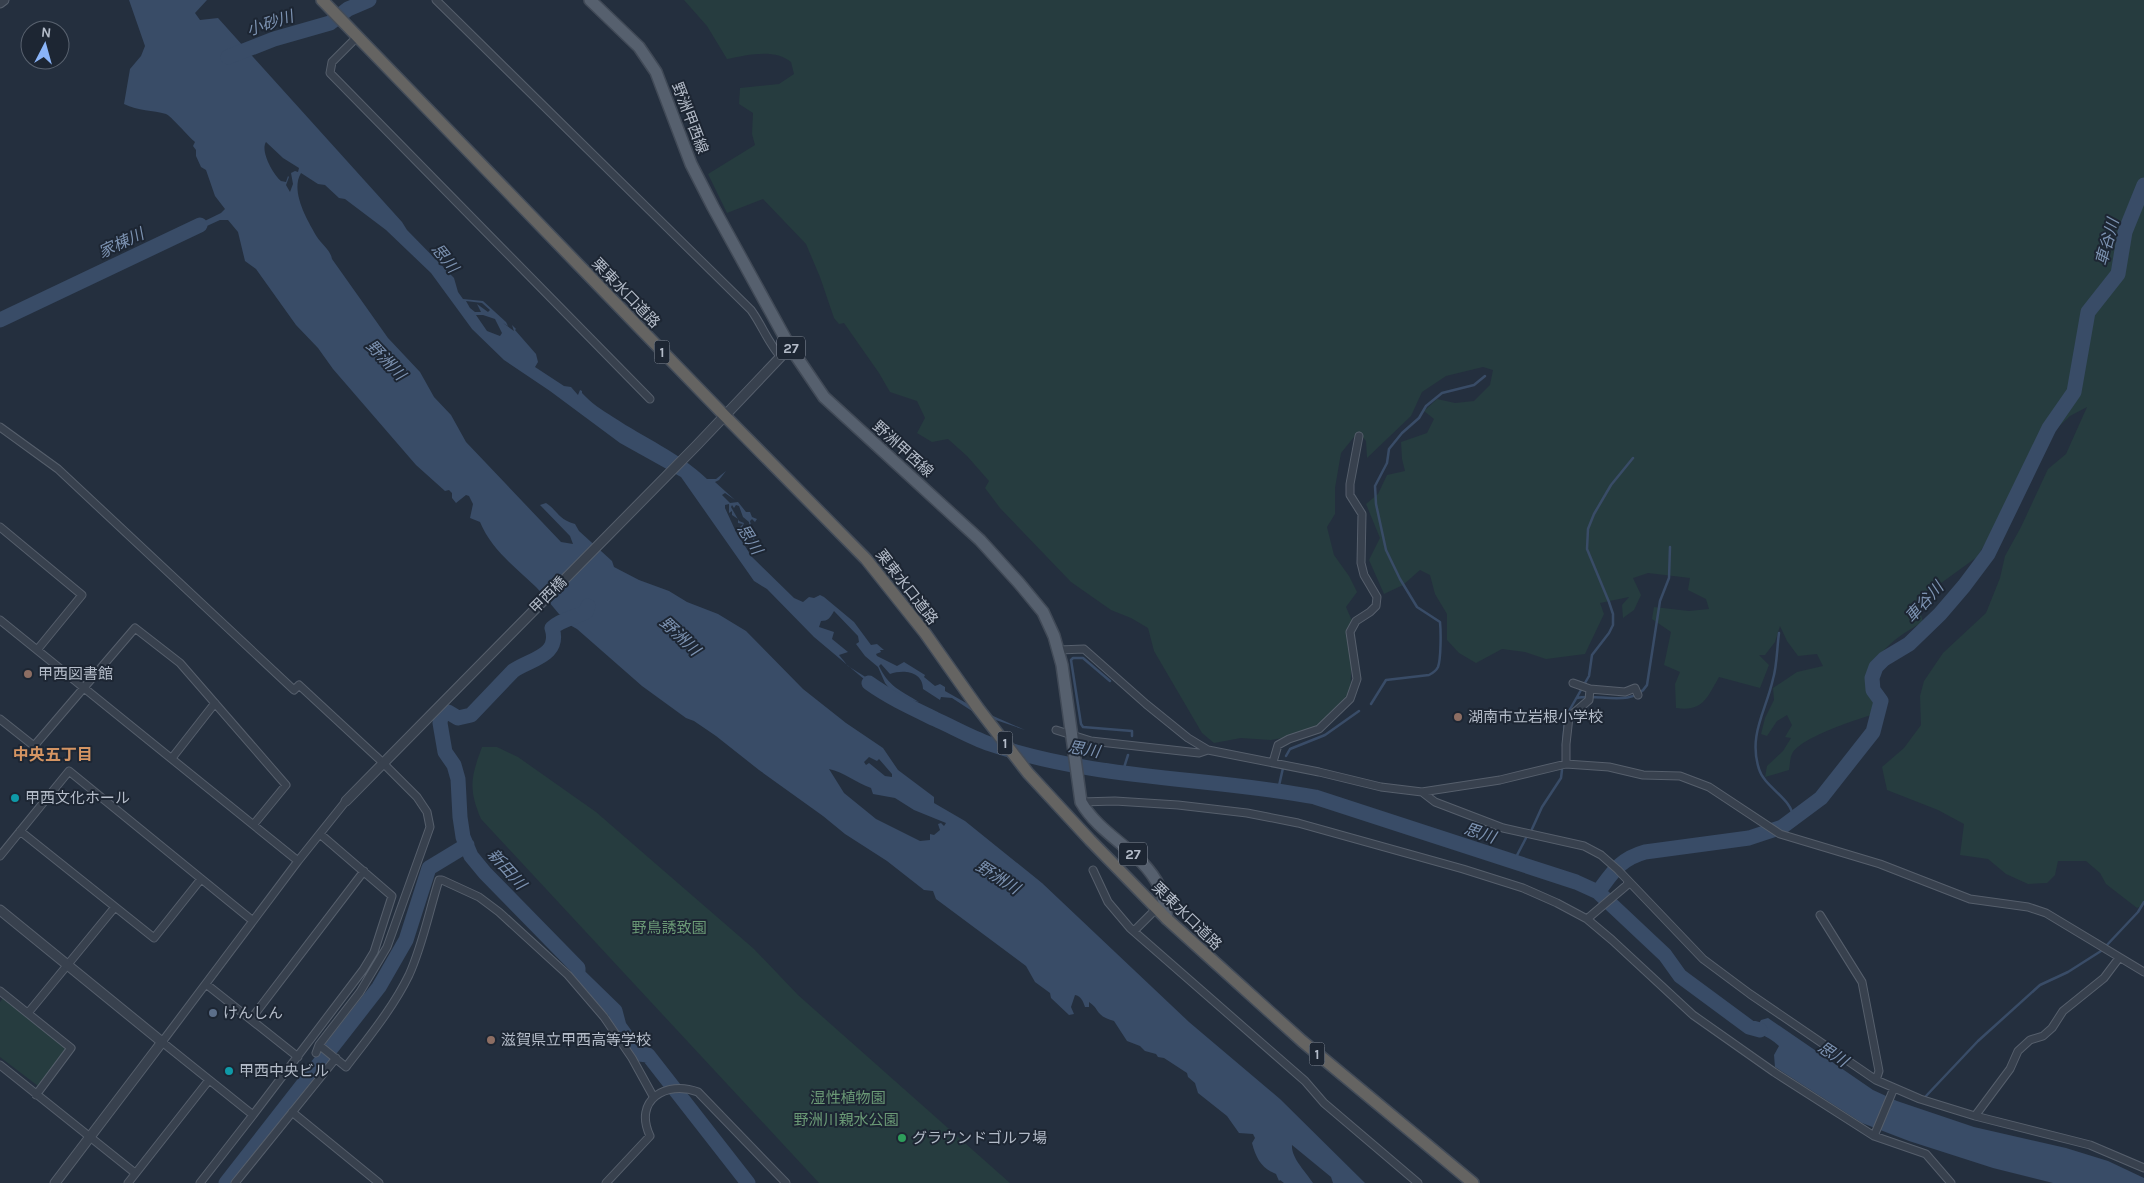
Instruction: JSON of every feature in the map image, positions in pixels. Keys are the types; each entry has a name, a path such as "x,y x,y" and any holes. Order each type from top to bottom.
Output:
{"highway":[{"name":"栗東水口道路","path":"322,0 724,416 866,559 925,633 967,693 1028,773 1166,919 1302,1041 1474,1183"}],"main road":[{"name":"野洲甲西線","path":"590,0 639,47 656,72 691,164 790,346 824,397 935,498 1019,582 1043,612 1059,650 1080,800 1090,817 1133,854 1154,877 1161,890 1166,919"}],"street":[{"path":"0,3 4,0"},
{"path":"436,0 744,303 758,320 773,348 781,357"},
{"path":"357,37 332,62 330,73 650,399"},
{"path":"758,320 774,314"},
{"name":"甲西橋","path":"346,801 698,445 790,346"},
{"path":"0,426 58,469 294,690 299,685 383,763 417,797 427,812 430,827 387,947 360,992 319,1049 334,1057 346,1067 390,1009 408,976 427,925 439,880 442,880 479,897 499,912 568,975 604,1017 627,1049 653,1096"},
{"path":"1273,762 1278,745 1289,738 1319,729 1350,699 1357,679 1350,632 1356,621 1376,606 1377,597 1364,574 1361,563 1362,514 1350,495 1350,484 1359,436"},
{"path":"0,527 82,595 37,650"},
{"path":"0,620 298,861"},
{"path":"0,719 34,746 135,628 180,663 286,784 254,824"},
{"path":"1059,650 1084,649 1146,704 1188,738 1208,750 1273,762 1381,787 1422,792 1500,780 1566,764 1609,767 1642,775 1680,776 1695,780 1709,787 1780,834 1880,864 1970,899 2028,907 2046,913 2144,972"},
{"path":"1573,683 1586,689 1625,692 1635,688 1637,693"},
{"path":"1566,764 1569,717 1590,700 1586,689"},
{"path":"172,758 214,703"},
{"path":"1056,730 1091,741 1199,753 1208,750"},
{"path":"0,856 69,771 253,921"},
{"path":"1422,792 1435,802 1502,828 1584,846 1615,867 1627,883 1703,959 1750,994 1893,1090 1975,1116 2090,1145 2144,1168"},
{"path":"1080,800 1130,801 1178,805 1247,813 1298,823 1523,888 1588,919 1693,1015 1782,1078 1875,1134 1926,1154 1951,1183"},
{"path":"55,1183 298,861 346,801"},
{"path":"20,831 154,938 201,879"},
{"path":"200,1183 298,1057 374,952 392,896 320,834"},
{"path":"1093,870 1108,902 1134,931 1298,1076 1324,1103 1418,1183"},
{"path":"251,1019 364,871"},
{"path":"1588,919 1627,883"},
{"path":"28,1014 115,907"},
{"path":"1134,931 1156,908"},
{"path":"0,910 253,1115"},
{"path":"1820,915 1862,982 1879,1071 1876,1080"},
{"path":"1975,1116 2010,1070 2018,1051 2030,1040 2043,1036 2052,1028 2063,1011 2104,978 2119,958"},
{"path":"206,984 298,1057"},
{"path":"0,991 71,1048 36,1095"},
{"path":"236,1183 334,1057"},
{"path":"0,1065 136,1173"},
{"path":"128,1183 209,1080"},
{"path":"606,1183 650,1136 645,1125 645,1112 653,1096 669,1089 686,1088 698,1092 786,1183"},
{"path":"1875,1134 1893,1090"},
{"path":"292,1112 378,1183"}],"green space":[{"path":"684,0 2144,0 2144,905 2137,908 2106,884 2100,873 2086,861 2058,861 2055,875 2047,883 2028,884 2006,874 1988,859 1960,855 1964,824 1938,810 1887,790 1882,767 1904,748 1921,725 1920,696 1924,681 1943,653 1986,613 2000,578 2005,556 2048,469 2066,454 2087,407 2070,416 2047,438 2033,463 2019,480 1997,524 1977,557 1926,594 1920,611 1923,622 1892,643 1874,663 1869,672 1882,712 1861,718 1807,741 1792,754 1789,770 1765,777 1767,766 1783,751 1791,738 1785,737 1792,725 1787,715 1777,721 1767,736 1761,734 1765,718 1774,700 1773,688 1797,672 1823,666 1817,654 1798,656 1787,641 1780,626 1775,642 1765,655 1759,655 1769,665 1760,688 1719,677 1703,702 1692,708 1676,708 1675,684 1680,672 1664,665 1671,632 1652,619 1654,607 1689,611 1709,609 1706,599 1688,590 1690,578 1648,573 1633,578 1641,595 1634,610 1623,618 1622,605 1629,597 1600,603 1604,614 1585,654 1546,659 1525,652 1502,649 1476,663 1459,653 1447,640 1447,614 1435,594 1430,575 1420,570 1403,585 1384,594 1369,560 1380,538 1366,504 1378,494 1387,475 1405,471 1401,442 1427,433 1434,419 1424,411 1437,399 1455,403 1474,401 1490,385 1493,370 1483,367 1446,376 1422,392 1411,416 1367,458 1366,441 1358,432 1341,453 1335,488 1335,514 1327,527 1334,555 1349,576 1357,592 1346,607 1353,623 1350,700 1332,719 1304,734 1271,740 1241,738 1214,743 1202,733 1154,651 1148,628 1131,618 1111,610 1071,582 1000,508 985,488 989,481 967,456 948,439 932,442 917,433 925,418 917,401 890,392 844,323 839,324 834,318 806,244 763,199 727,213 708,174 755,145 752,134 753,113 739,104 740,88 779,84 794,74 791,62 777,55 761,54 727,59 707,26"},
{"name":"野洲川親水公園","path":"482,747 497,747 518,757 596,812 754,949 798,995 1010,1183 819,1183 481,819 474,799 472,783"},
{"path":"3,998 65,1046 65,1052 38,1086 0,1057 0,1002"}],"water":[{"name":"野洲川","path":"129,0 207,0 195,13 200,20 218,18 402,222 407,230 454,278 458,292 463,299 483,301 508,326 503,323 514,331 512,325 516,329 536,354 538,362 535,367 564,386 571,387 578,395 580,390 582,391 585,397 601,409 674,453 707,479 716,479 726,471 715,482 735,500 725,493 722,495 730,503 738,502 746,512 750,512 752,517 757,519 755,522 752,519 750,521 755,542 751,537 749,522 743,517 739,506 736,505 734,508 732,505 731,507 738,519 732,515 732,511 729,513 729,504 725,505 736,532 752,557 794,598 803,602 809,597 814,598 820,595 824,597 854,622 871,645 877,644 884,650 880,650 881,652 876,654 877,656 897,666 904,662 925,675 924,677 935,686 940,684 945,687 945,691 975,708 1025,730 975,713 952,698 941,697 940,700 923,689 920,678 916,675 906,672 890,674 881,664 879,666 891,683 919,702 911,700 913,706 906,699 898,699 885,683 878,667 865,656 856,644 859,642 858,636 834,611 829,619 821,621 819,627 834,632 832,639 848,652 839,655 847,665 814,637 767,589 754,581 681,477 620,443 550,391 504,360 472,329 431,273 386,230 345,199 339,198 325,185 318,184 301,173 297,188 301,205 313,230 330,252 332,259 388,338 420,372 434,397 451,415 466,442 561,542 573,544 570,536 540,505 546,503 562,518 575,524 579,531 612,561 614,567 639,580 669,591 687,602 718,614 746,631 803,689 846,723 883,748 898,770 934,797 934,803 965,821 1042,883 1189,1022 1280,1099 1365,1183 1333,1183 1331,1177 1292,1145 1296,1160 1313,1183 1284,1183 1279,1181 1276,1174 1266,1169 1257,1158 1252,1143 1255,1138 1253,1134 1239,1133 1227,1116 1198,1093 1195,1083 1188,1077 1187,1073 1164,1058 1158,1057 1156,1054 1145,1051 1140,1046 1127,1041 1114,1021 1101,1015 1089,1002 1089,1007 1085,1007 1079,996 1075,995 1071,1007 1074,1014 1069,1015 1051,998 1050,993 1035,982 1026,966 936,899 933,891 924,890 887,861 845,834 716,736 694,721 686,718 642,686 577,629 568,624 559,626 559,645 556,646 556,627 574,620 574,616 559,614 539,590 490,541 480,522 470,518 473,504 469,496 466,495 456,503 449,490 445,491 416,465 333,369 318,348 296,325 256,269 245,261 238,232 228,220 220,220 185,236 182,232 221,213 225,209 215,196 206,170 201,167 196,156 196,150 193,146 195,142 166,114 124,104 130,69 141,56 145,46","holes":["266,142 283,158 299,168 298,172 291,173 293,184 290,192 286,185 289,177 286,182 278,178 268,162","466,301 482,303 490,310 488,312 477,304 481,312 475,312","476,315 495,319 502,333 500,336 487,331","869,757 877,761 879,759 892,774 892,777 885,776 869,763 866,765 864,762","829,769 871,788 873,794 895,798 914,810 946,823 944,826 941,823 938,824 940,830 934,835 930,834 930,840 920,841 876,819 844,793"]},
{"path":"738,519 744,523 740,533 740,527 743,524 738,523"},
{"path":"850,667 875,683 878,689 886,693 877,690"},
{"path":"1768,1018 1873,1090 1897,1101 1974,1127 2066,1148 2108,1161 2144,1178 2144,1183 2053,1183 1993,1168 1909,1141 1862,1123 1775,1067 1774,1055 1779,1046 1741,1022 1758,1025 1761,1020"}],"waterway":[{"name":"小砂川","path":"228,57 274,39 330,23 348,9 369,0"},
{"name":"車谷川","path":"1598,892 1623,862 1636,855 1645,852 1749,838 1782,827 1821,798 1873,732 1881,701 1873,690 1872,678 1876,667 1884,659 1909,644 1940,614 1988,554 2049,428 2074,392 2088,312 2118,274 2125,232 2144,185"},
{"name":"家棟川","path":"0,320 200,225"},
{"path":"1371,704 1386,680 1429,675 1434,672 1439,663 1440,645 1440,622 1417,607 1400,579 1386,550 1376,504 1375,486 1387,463 1389,449 1402,433 1419,418 1426,406 1442,393 1474,385 1485,376"},
{"path":"1563,746 1565,718 1589,676 1592,655 1613,625 1613,614 1609,602 1587,549 1588,529 1594,514 1611,485 1633,458"},
{"path":"1577,698 1624,698 1641,692 1647,685 1660,601 1669,578 1670,547"},
{"name":"新田川","path":"588,606 586,612 555,625 552,628 554,637 552,645 548,651 513,671 471,715 458,718 448,712 441,717 440,723 445,752 454,765 458,779 463,837 471,856 485,873 578,968 578,975 615,1011 619,1026 639,1054 648,1055 748,1183"},
{"path":"1779,633 1774,674 1759,723 1756,757 1759,769 1766,782 1784,799 1792,811 1793,818"},
{"path":"1110,681 1083,658 1073,658 1071,660 1083,727 1132,731 1132,736"},
{"name":"思川","path":"869,683 901,702 976,739 1030,756 1070,765 1111,771 1274,790 1315,797 1576,882 1598,892 1665,955 1680,976 1749,1027 1760,1030"},
{"path":"1286,756 1290,749 1325,735 1359,711"},
{"path":"1122,774 1128,755"},
{"path":"1278,790 1283,768"},
{"path":"1532,829 1542,807 1561,778 1562,770"},
{"path":"1514,861 1526,838"},
{"path":"226,1183 379,987 406,940 429,868 467,845"},
{"path":"2106,946 2138,912 2144,902"},
{"path":"1926,1096 1978,1041 2040,985 2068,972 2101,951"}],"place":[{"name":"甲西図書館","path":"28,674"},
{"name":"湖南市立岩根小学校","path":"1458,717"},
{"name":"甲西文化ホール","path":"15,798"},
{"name":"けんしん","path":"213,1013"},
{"name":"滋賀県立甲西高等学校","path":"491,1040"},
{"name":"甲西中央ビル","path":"229,1071"},
{"name":"グラウンドゴルフ場","path":"902,1138"}],"district":[{"name":"中央五丁目","path":"53,754"}],"park label":[{"name":"野鳥誘致園","path":"669,928"},
{"name":"湿性植物園","path":"848,1098"}]}
